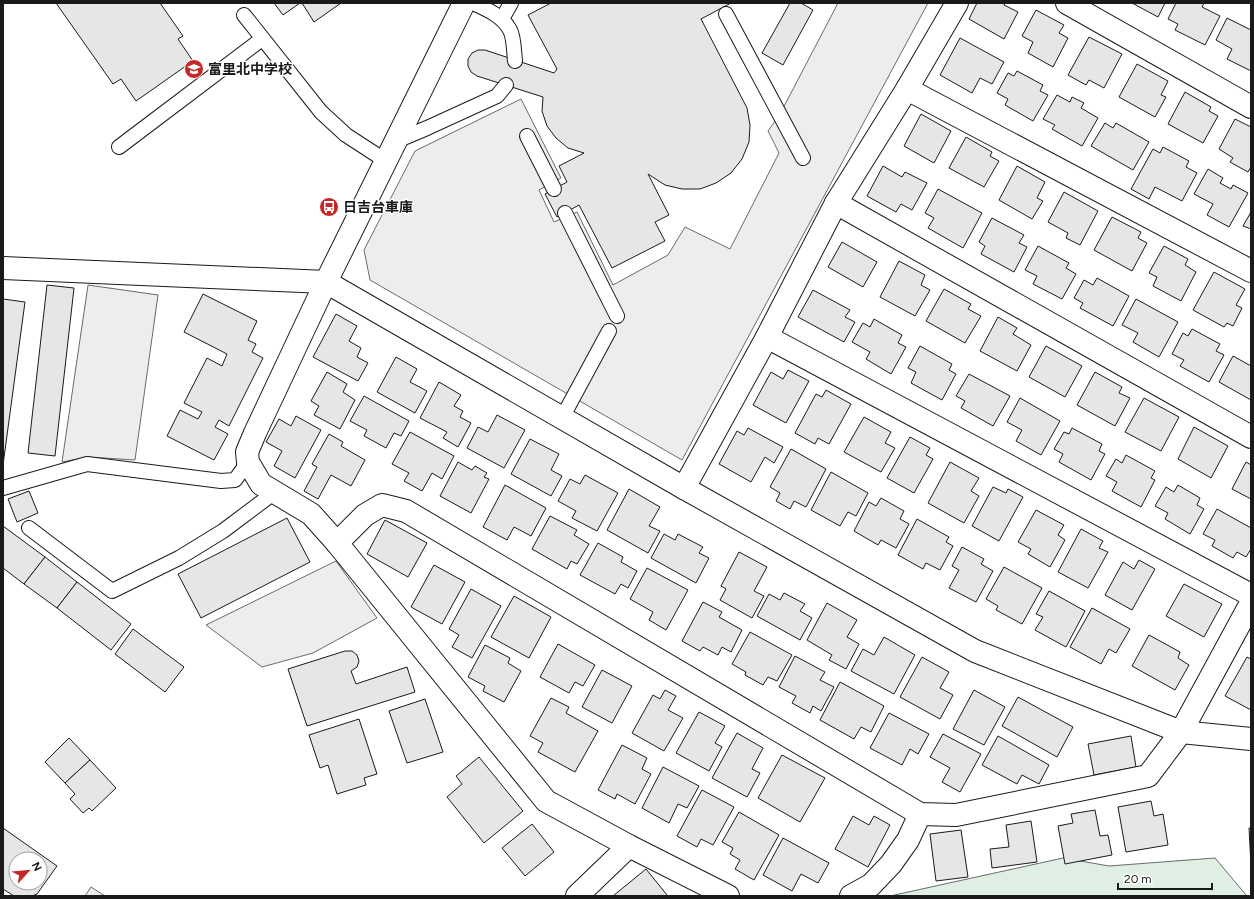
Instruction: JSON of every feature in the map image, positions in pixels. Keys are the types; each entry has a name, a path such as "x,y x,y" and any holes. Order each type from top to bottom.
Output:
{"street":[{"path":"464,3 326,282 255,433 247,452 248,462 261,484 311,514 337,543 546,801 629,846 728,896"},
{"path":"684,488 767,337 836,203 907,89 957,3"},
{"path":"1067,3 1251,107"},
{"path":"907,89 1251,271"},
{"path":"836,203 1251,437"},
{"path":"3,268 326,282 684,488 975,651 1181,732 1251,739"},
{"path":"767,337 1251,595"},
{"path":"337,543 364,515 382,505 406,512 920,814 956,816 1148,776 1181,732 1251,602"},
{"path":"851,896 871,885 891,864 908,840 920,814"},
{"path":"577,896 629,846"}],"lane":[{"path":"473,3 488,9 502,19 510,30 515,61"},
{"path":"502,19 511,3"},
{"path":"726,14 803,158"},
{"path":"244,16 321,112 346,135 386,161"},
{"path":"119,147 262,39"},
{"path":"396,141 497,96 506,85"},
{"path":"527,136 554,189"},
{"path":"565,213 617,316"},
{"path":"562,418 609,331"},
{"path":"3,488 88,464 221,481 235,480 248,462"},
{"path":"29,528 112,590 179,558 223,530 275,492"}],"green space":[{"path":"1063,858 1109,866 1215,858 1247,896 890,896"}],"shaded area":[{"path":"838,3 928,3 682,460 370,280 364,250 415,151 521,99 561,178 539,190 554,222 577,212 613,285 668,255 685,227 730,249 779,153 768,131 780,114"},
{"path":"88,285 158,295 135,460 88,457 62,462"},
{"path":"336,561 377,618 313,653 262,667 206,625"},
{"path":"91,887 105,896 85,896"}],"building":[{"path":"56,3 160,3 183,36 178,39 193,61 136,101 121,79 113,84"},
{"path":"274,3 300,3 283,15"},
{"path":"302,3 341,3 314,22"},
{"path":"551,3 731,3 701,19 747,108 750,125 749,142 742,159 731,173 716,183 700,189 682,189 665,185 648,174 669,215 655,222 665,241 612,268 579,205 557,217 545,194 567,182 559,166 584,153 568,148 556,138 547,126 542,111 543,97 477,76 471,72 468,66 468,59 472,53 478,50 485,50 554,73 557,69 528,15"},
{"path":"790,3 801,3 813,10 783,65 762,53"},
{"path":"977,3 1005,3 1004,5 1018,12 1004,39 969,19"},
{"path":"1132,3 1165,3 1158,17"},
{"path":"1176,3 1204,3 1202,7 1220,16 1205,45 1175,30 1178,24 1168,19"},
{"path":"1036,10 1064,25 1059,33 1068,38 1053,67 1028,53 1033,42 1022,36"},
{"path":"1227,18 1251,30 1251,71 1227,59 1232,49 1216,40"},
{"path":"1089,37 1122,54 1104,88 1089,80 1086,85 1068,75"},
{"path":"960,38 1004,62 992,84 980,78 972,93 940,75"},
{"path":"1137,64 1168,81 1161,95 1166,97 1155,117 1119,97"},
{"path":"1017,71 1043,85 1040,91 1048,95 1033,121 1005,105 1008,99 997,93 1008,73 1014,76"},
{"path":"1185,92 1211,107 1209,111 1218,116 1203,143 1168,124"},
{"path":"1057,95 1070,102 1072,97 1084,103 1081,108 1098,118 1082,146 1052,129 1055,125 1043,119"},
{"path":"921,114 951,131 934,163 904,146"},
{"path":"1235,119 1251,127 1251,167 1248,172 1230,162 1233,158 1219,149"},
{"path":"1105,123 1113,128 1116,123 1149,142 1133,170 1091,146"},
{"path":"966,137 992,152 990,156 999,161 984,187 949,168"},
{"path":"1163,147 1189,161 1186,167 1197,173 1182,201 1155,187 1149,199 1131,189 1153,149 1160,153"},
{"path":"883,166 902,177 905,172 927,183 912,210 901,204 896,212 867,196"},
{"path":"1017,166 1045,182 1037,198 1043,201 1032,219 999,200"},
{"path":"1208,169 1223,178 1220,183 1231,189 1233,185 1248,193 1229,227 1207,215 1213,204 1194,194"},
{"path":"938,189 982,213 963,248 928,228 934,218 925,213"},
{"path":"1064,192 1098,211 1080,245 1066,238 1068,233 1048,222"},
{"path":"1251,212 1251,229 1243,226"},
{"path":"1112,217 1141,232 1138,238 1147,243 1132,271 1094,250"},
{"path":"992,218 1024,235 1019,243 1027,247 1014,272 981,254 985,246 979,242"},
{"path":"842,242 877,262 863,287 828,267"},
{"path":"1038,246 1069,263 1066,268 1076,274 1062,299 1033,284 1037,276 1025,270"},
{"path":"1164,246 1188,259 1185,265 1196,272 1181,301 1153,286 1157,277 1149,273"},
{"path":"899,261 925,275 921,285 930,290 915,316 880,297"},
{"path":"1214,272 1245,289 1236,305 1242,308 1233,326 1227,323 1224,327 1193,310"},
{"path":"1097,278 1129,296 1113,326 1080,308 1083,303 1074,298 1084,280 1093,285"},
{"path":"47,285 74,288 55,456 28,453"},
{"path":"944,289 971,304 968,309 981,316 965,343 926,321"},
{"path":"813,290 850,310 845,317 855,322 844,342 798,317"},
{"path":"203,294 257,321 248,340 256,344 252,352 263,358 229,426 219,420 215,427 228,434 214,460 167,436 180,410 198,419 202,412 184,403 207,358 222,366 227,354 184,332"},
{"path":"3,299 25,302 3,465"},
{"path":"1136,299 1178,322 1159,357 1133,342 1138,333 1122,325"},
{"path":"336,314 357,326 349,341 361,348 357,357 368,363 358,381 313,357"},
{"path":"998,317 1017,328 1013,334 1031,345 1017,371 980,351"},
{"path":"874,319 902,335 898,343 906,347 891,374 866,359 870,352 852,342 863,323 870,327"},
{"path":"1192,329 1220,344 1216,351 1224,355 1209,382 1180,366 1184,360 1172,354 1183,333 1188,336"},
{"path":"920,346 952,364 949,370 956,374 942,400 911,383 916,372 908,368"},
{"path":"1046,346 1082,366 1065,397 1029,377"},
{"path":"1233,356 1251,366 1251,400 1219,382"},
{"path":"396,357 417,369 410,382 427,391 415,413 377,392"},
{"path":"788,370 809,381 786,423 753,405 771,372 783,379"},
{"path":"327,372 347,384 343,392 355,400 340,429 314,415 319,406 311,401"},
{"path":"1095,372 1122,387 1119,393 1130,398 1115,426 1077,405"},
{"path":"969,374 1010,396 993,426 961,408 965,401 956,396"},
{"path":"439,382 461,395 454,406 463,411 460,417 471,423 458,447 443,438 447,432 420,418"},
{"path":"826,390 851,404 829,444 818,438 815,444 795,433 816,394 822,397"},
{"path":"364,396 409,421 401,436 394,433 386,448 364,436 367,430 350,421"},
{"path":"1020,398 1060,421 1041,455 1016,441 1022,430 1007,422"},
{"path":"1144,398 1179,417 1161,451 1125,432"},
{"path":"497,415 525,430 504,468 467,448 478,427 488,432"},
{"path":"296,416 321,430 295,478 274,466 282,451 266,442 279,419 291,426"},
{"path":"864,417 891,432 885,443 895,448 881,472 844,452"},
{"path":"1194,427 1228,446 1211,478 1178,459"},
{"path":"748,428 783,447 774,463 765,457 751,482 719,464 737,431 744,435"},
{"path":"1072,428 1102,444 1099,451 1105,454 1091,480 1059,462 1063,454 1054,449 1064,432 1069,434"},
{"path":"410,432 454,456 442,479 432,473 422,491 404,481 409,473 392,464"},
{"path":"329,434 343,442 341,446 365,460 351,486 331,475 318,499 304,491 317,467 312,464"},
{"path":"910,437 930,448 926,455 933,459 914,493 887,478"},
{"path":"530,439 559,454 551,470 562,476 551,496 511,474"},
{"path":"791,449 826,469 806,507 794,501 790,509 776,501 780,493 770,487"},
{"path":"1126,455 1155,471 1151,478 1155,480 1141,507 1112,491 1117,482 1106,476 1116,459 1122,463"},
{"path":"458,462 472,470 475,466 487,473 484,477 489,479 471,513 440,496"},
{"path":"950,462 979,478 971,491 979,496 964,523 928,503"},
{"path":"1246,462 1251,465 1251,499 1232,489"},
{"path":"831,472 868,493 856,516 848,512 840,526 811,510"},
{"path":"585,475 618,493 597,531 572,518 576,511 558,501 570,479 580,484"},
{"path":"505,485 546,508 531,536 514,527 507,540 483,527"},
{"path":"1178,485 1200,498 1197,505 1204,509 1190,534 1165,519 1168,513 1155,506 1166,487 1174,492"},
{"path":"993,487 1006,493 1008,489 1023,497 999,541 972,526"},
{"path":"629,489 660,507 649,526 660,531 648,553 607,530"},
{"path":"29,491 38,513 17,522 8,499"},
{"path":"881,498 904,511 900,519 909,524 896,548 881,540 878,545 854,531 869,502 876,506"},
{"path":"1217,509 1251,528 1251,549 1246,557 1237,552 1233,558 1212,546 1215,540 1203,534"},
{"path":"1036,510 1064,525 1058,535 1065,540 1050,567 1028,554 1031,549 1018,542"},
{"path":"550,516 577,530 574,535 589,544 577,564 571,561 567,569 532,549"},
{"path":"287,518 310,562 201,618 178,574"},
{"path":"917,519 949,537 946,542 953,546 940,570 926,563 923,569 898,555"},
{"path":"385,520 427,543 408,577 367,554"},
{"path":"3,526 45,557 24,584 3,568"},
{"path":"1081,529 1103,541 1099,548 1108,552 1088,588 1058,572"},
{"path":"664,534 675,540 678,534 703,547 699,553 709,558 696,583 651,558"},
{"path":"598,543 623,557 621,562 637,571 628,588 621,584 615,594 580,575"},
{"path":"962,547 984,559 981,564 993,571 976,602 949,588 959,570 952,566"},
{"path":"739,552 767,567 754,591 764,596 752,618 720,600 726,589 721,586"},
{"path":"45,557 77,582 57,608 24,584"},
{"path":"1139,560 1155,569 1132,610 1105,595 1123,562 1134,569"},
{"path":"434,565 465,582 442,624 411,607"},
{"path":"1004,567 1042,588 1022,624 996,610 998,606 986,599"},
{"path":"647,568 688,590 666,630 649,620 653,612 630,599"},
{"path":"77,582 131,624 111,650 57,608"},
{"path":"1184,584 1222,604 1204,637 1166,616"},
{"path":"471,589 501,606 472,658 452,647 459,635 449,629"},
{"path":"1049,591 1085,611 1066,647 1035,630 1043,617 1036,614"},
{"path":"784,593 805,604 800,611 812,618 800,640 757,616 769,594 780,600"},
{"path":"514,596 551,617 529,658 491,637"},
{"path":"703,602 722,612 719,617 742,630 731,652 722,647 718,655 703,647 700,651 682,641"},
{"path":"827,603 857,620 847,637 859,644 846,669 829,660 832,655 807,640"},
{"path":"1092,608 1130,629 1116,653 1109,649 1101,664 1070,647"},
{"path":"133,629 184,667 165,692 115,654"},
{"path":"750,632 792,655 777,681 768,677 763,685 745,675 746,672 732,664"},
{"path":"1149,635 1180,652 1178,658 1189,665 1175,690 1132,666"},
{"path":"884,637 915,655 894,694 851,671 863,649 874,655"},
{"path":"558,644 595,665 583,686 575,682 569,693 540,677"},
{"path":"485,645 510,658 508,663 521,671 504,702 483,691 485,686 468,677"},
{"path":"345,651 352,651 357,655 359,661 357,667 351,671 356,684 407,667 415,692 307,726 288,669"},
{"path":"795,656 825,672 820,680 834,687 821,711 813,706 810,713 792,703 796,696 779,687"},
{"path":"922,657 949,672 940,688 953,695 940,719 900,697"},
{"path":"1247,657 1251,659 1251,710 1225,696"},
{"path":"602,670 632,686 612,723 582,707"},
{"path":"840,682 884,706 871,732 861,727 854,739 820,720"},
{"path":"665,690 676,696 668,710 683,718 664,751 632,733 653,695 660,699"},
{"path":"974,690 1005,707 984,745 953,729"},
{"path":"1018,697 1073,727 1057,757 1002,726"},
{"path":"551,698 569,707 566,713 598,731 575,772 538,752 543,743 530,736"},
{"path":"425,699 443,752 407,763 389,711"},
{"path":"699,712 725,726 715,743 722,747 709,771 676,753"},
{"path":"889,713 929,734 918,754 910,749 902,765 870,748"},
{"path":"359,719 377,774 364,778 366,785 337,794 328,765 320,768 309,735"},
{"path":"737,733 763,748 752,769 760,773 747,797 712,778"},
{"path":"943,734 981,754 960,792 942,782 950,768 930,757"},
{"path":"998,736 1049,765 1039,784 1022,775 1017,784 982,765"},
{"path":"1131,736 1136,767 1094,775 1088,744"},
{"path":"69,738 90,760 65,783 45,762"},
{"path":"622,745 647,758 642,769 651,774 635,804 617,794 615,799 598,790"},
{"path":"782,755 825,778 800,822 758,798"},
{"path":"479,757 523,811 484,843 447,797 462,784 456,776"},
{"path":"90,760 116,788 92,811 89,808 83,813 70,799 75,794 65,783"},
{"path":"663,767 699,786 687,808 678,804 669,823 642,808"},
{"path":"702,790 734,807 713,845 701,839 697,847 677,836"},
{"path":"1151,801 1154,816 1163,814 1168,845 1126,852 1118,807"},
{"path":"1095,810 1100,836 1108,835 1112,855 1065,864 1058,826 1073,823 1071,814"},
{"path":"739,812 779,835 754,880 735,869 740,860 730,854 733,848 722,842"},
{"path":"853,816 869,825 874,816 890,825 868,867 835,849"},
{"path":"1031,821 1037,862 992,868 990,849 1009,847 1006,825"},
{"path":"532,824 554,852 525,876 502,848"},
{"path":"3,828 36,851 8,851 8,891 39,891 37,894 32,896 14,896 3,889"},
{"path":"1249,828 1251,828 1251,866"},
{"path":"961,830 968,877 936,881 930,834"},
{"path":"783,838 829,863 818,883 801,874 792,891 763,875"},
{"path":"48,860 57,866 48,879"},
{"path":"646,869 667,895 666,896 613,896"}],"place":[{"name":"富里北中学校","path":"194,69"},
{"name":"日吉台車庫","path":"329,207"}]}
